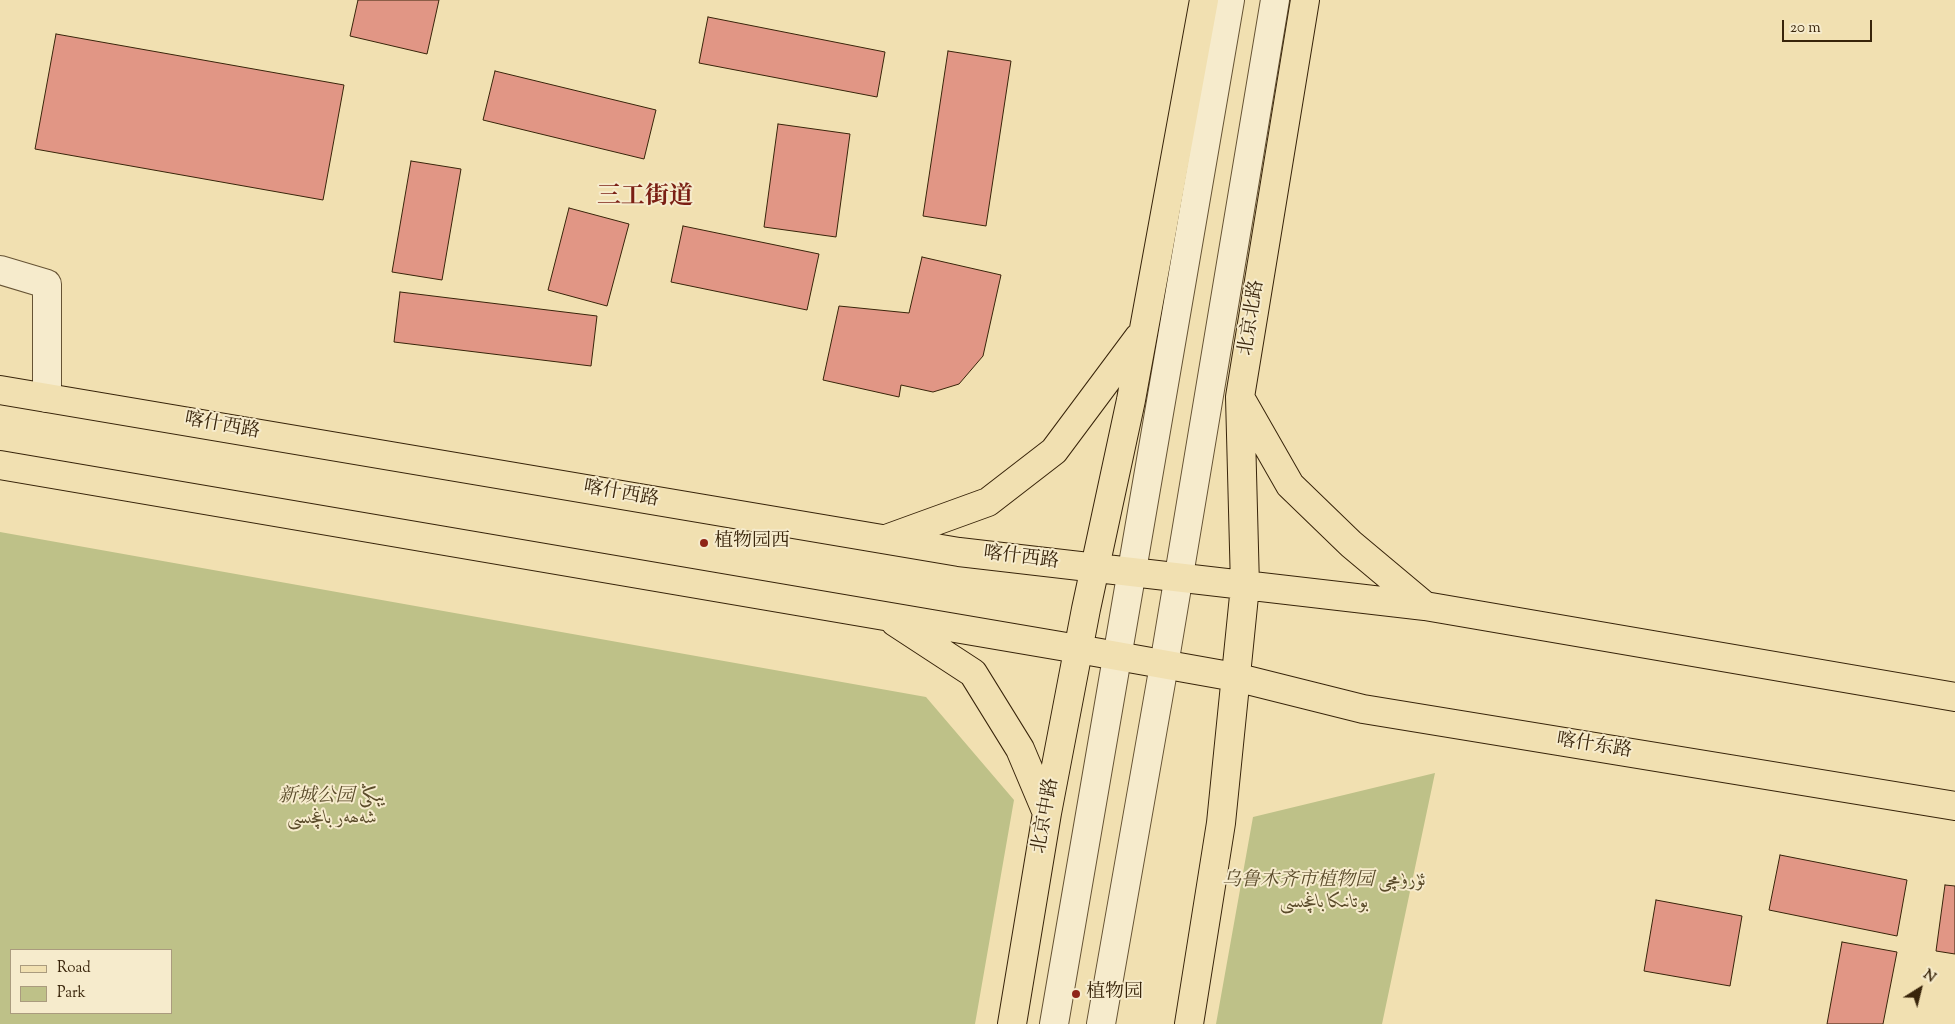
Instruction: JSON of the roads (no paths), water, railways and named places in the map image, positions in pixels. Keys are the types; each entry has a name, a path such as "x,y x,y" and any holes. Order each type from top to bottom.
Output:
{"main road":[{"path":"1095,568 1131,400 1141,334 1204,0"},
{"name":"北京北路","path":"1235,677 1245,586 1240,397 1305,0"},
{"path":"884,539 988,502 1054,451 1141,334"},
{"name":"喀什西路","path":"0,390 959,552 1245,586"},
{"path":"1240,397 1290,485 1351,544 1425,606"},
{"path":"0,465 885,615 1235,677 1222,823 1189,1024"},
{"name":"北京中路","path":"1012,1024 1047,813 1095,568"},
{"path":"1245,586 1425,606 1955,697"},
{"path":"885,615 973,673 1020,748 1047,813"},
{"name":"喀什东路","path":"1235,677 1363,709 1955,806"}],"lane":[{"path":"1054,1024 1230,0"},
{"path":"1101,1024 1179,578 1275,0"},
{"path":"0,270 47,284 47,398"}],"place":[{"name":"植物园西","path":"704,543"},
{"name":"植物园","path":"1076,994"}],"district":[{"name":"三工街道","path":"645,199"}],"park label":[{"name":"新城公园 يېڭى شەھەر باغچىسى","path":"332,809"},
{"name":"乌鲁木齐市植物园 ئۈرۈمچى بوتانىكا باغچىسى","path":"1324,893"}]}
